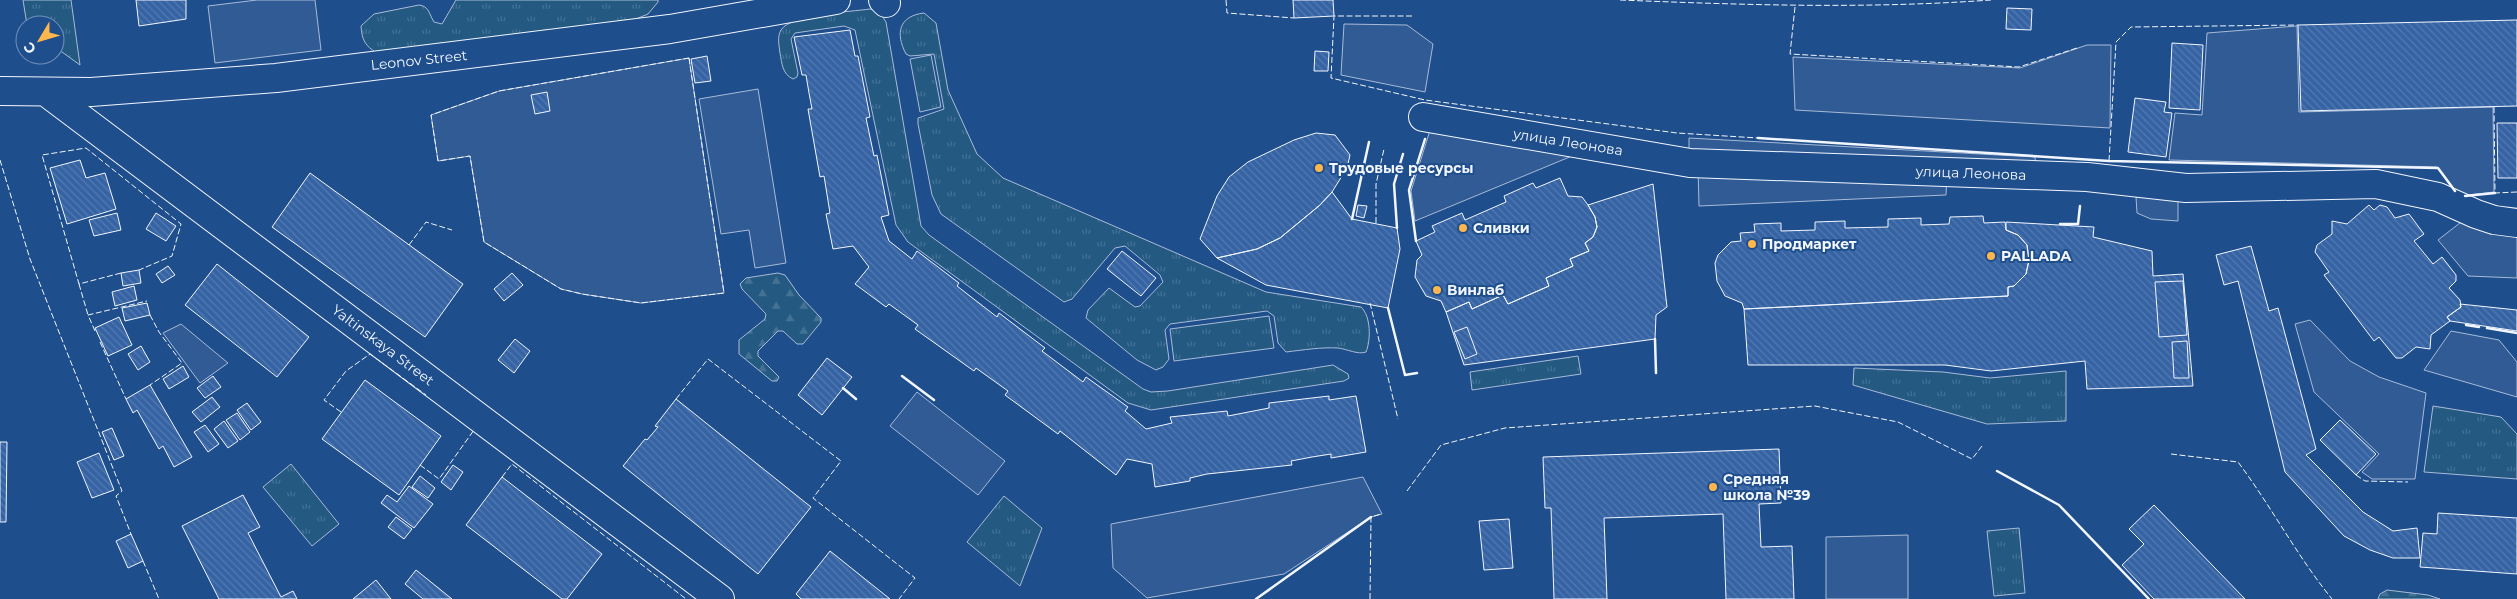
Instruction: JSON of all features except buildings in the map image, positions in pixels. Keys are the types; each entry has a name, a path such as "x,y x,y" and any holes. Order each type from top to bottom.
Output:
{"street":[{"name":"Leonov Street","path":"0,91 91,92 276,78 670,29 836,0"},
{"name":"Yaltinskaya Street","path":"46,92 720,599"},
{"name":"улица Леонова","path":"1423,117 1690,163 2087,176 2186,188 2376,184 2438,197 2494,220 2517,223"}],"green space":[{"path":"23,0 71,0 80,65 65,54 65,15 25,15"},
{"path":"456,0 658,0 658,2 648,14 636,19 377,53 363,39 361,26 374,14 419,5 427,9 434,22 442,24"},
{"path":"870,9 879,11 886,22 921,226 929,235 1143,389 1151,392 1168,391 1333,365 1348,374 1349,378 1344,381 1151,410 1128,403 908,242 896,225 855,30 844,26 795,33 791,39 798,73 797,77 793,79 785,71 780,53 779,35 781,30 796,20"},
{"path":"924,13 936,23 948,90 977,154 1003,178 1266,292 1361,307 1367,316 1369,328 1369,341 1366,352 1360,353 1332,348 1286,352 1278,343 1274,316 1267,311 1170,324 1165,330 1169,359 1163,367 1156,370 1137,360 1086,318 1088,310 1109,288 1135,307 1140,306 1163,282 1160,275 1125,246 1115,248 1072,299 1064,302 941,214 932,195 918,124 918,118 944,109 934,54 910,56 906,54 900,33 904,22 909,18"},
{"path":"931,55 941,107 920,112 910,59"},
{"path":"778,273 785,275 799,295 821,318 821,322 803,344 797,344 783,331 778,331 758,351 758,356 779,377 777,381 772,381 739,354 739,340 765,319 766,314 742,289 740,284 746,278"},
{"path":"1269,316 1274,348 1174,361 1170,329"},
{"path":"1578,356 1581,374 1472,390 1470,372"},
{"path":"1854,368 1943,372 1990,378 2066,371 2066,421 1987,424 1853,385"},
{"path":"2433,406 2501,417 2517,434 2517,479 2424,472"},
{"path":"291,464 339,524 312,546 263,487"},
{"path":"1004,496 1042,528 1020,586 967,542"},
{"path":"2019,528 2025,593 1994,596 1987,531"},
{"path":"2387,590 2428,595 2440,599 2378,599 2380,594"}],"shaded area":[{"path":"257,0 315,0 321,50 215,63 208,6"},
{"path":"1344,24 1407,25 1433,44 1425,92 1341,75"},
{"path":"2297,26 2299,112 2493,107 2494,192 2459,196 2437,167 2169,160 2175,113 2202,115 2207,33"},
{"path":"2087,45 2111,45 2110,128 1795,110 1793,57 2020,68"},
{"path":"689,58 724,293 641,303 582,294 561,289 484,242 470,156 438,161 431,115 499,91"},
{"path":"758,89 786,263 755,268 749,230 721,234 699,99"},
{"path":"1431,127 1572,156 1415,221 1411,191"},
{"path":"1689,138 2035,157 2036,170 1689,154"},
{"path":"1698,167 1947,174 1946,195 1699,206"},
{"path":"2136,197 2178,199 2178,221 2151,219 2137,213"},
{"path":"2465,219 2517,233 2517,278 2468,276 2438,240"},
{"path":"2310,320 2350,361 2379,377 2426,393 2415,479 2372,479 2362,472 2379,454 2314,392 2295,324"},
{"path":"181,324 228,363 200,383 163,333"},
{"path":"2451,331 2499,340 2517,362 2517,397 2424,370"},
{"path":"917,392 1005,461 978,495 890,426"},
{"path":"1363,477 1382,514 1371,517 1284,574 1147,598 1113,568 1111,524"},
{"path":"1908,535 1908,599 1826,599 1826,537"}],"fence":[{"path":"1226,0 1227,13 1294,18"},
{"path":"1620,0 1759,5 1852,5 1991,0"},
{"path":"1795,7 1790,54 2019,67 2077,48"},
{"path":"1412,16 1334,16 1331,78 1425,100 1677,133 1758,138"},
{"path":"2109,161 2116,42 2131,27 2298,25"},
{"path":"689,58 724,293 641,303 582,294 561,289 484,242 470,156 438,161 431,115 499,91 689,58"},
{"path":"2494,107 2495,193 2517,192"},
{"path":"121,273 79,284 42,155 86,148 181,224 172,256 139,270"},
{"path":"1376,223 1376,184 1384,149"},
{"path":"0,160 30,259 122,491 116,496 131,534"},
{"path":"409,245 426,222 452,230"},
{"path":"79,284 88,315"},
{"path":"95,331 88,315 147,301"},
{"path":"1370,303 1398,419"},
{"path":"150,315 159,332 182,363 150,385"},
{"path":"100,342 126,399"},
{"path":"341,412 324,400 346,371 370,354 426,395"},
{"path":"676,399 708,359 841,461 813,498 915,578 899,599"},
{"path":"1407,491 1441,445 1505,428 1815,406 1898,422 1972,459 1982,446"},
{"path":"420,465 439,479 473,429"},
{"path":"2171,454 2238,462 2307,566 2332,599"},
{"path":"502,477 512,464 686,599"},
{"path":"2356,475 2365,481 2408,482"},
{"path":"1370,599 1371,517 1381,514"},
{"path":"143,561 159,599"}],"wall":[{"path":"1758,138 2109,161 2438,168 2455,191"},
{"path":"1416,241 1409,190 1425,139"},
{"path":"1352,219 1369,142"},
{"path":"1397,228 1394,184 1403,154"},
{"path":"2465,196 2495,193"},
{"path":"2060,224 2078,224 2080,206"},
{"path":"1388,308 1405,375 1417,373"},
{"path":"2466,325 2479,327"},
{"path":"2487,328 2517,333"},
{"path":"1655,339 1656,373"},
{"path":"902,376 934,400"},
{"path":"843,388 856,399"},
{"path":"1997,471 2059,505 2149,599"},
{"path":"1256,599 1371,517"}],"place":[{"name":"Трудовые ресурсы","path":"1319,168"},
{"name":"Сливки","path":"1463,228"},
{"name":"Продмаркет","path":"1752,244"},
{"name":"PALLADA","path":"1991,256"},
{"name":"Винлаб","path":"1437,290"},
{"name":"Средняя школа №39","path":"1713,487"}]}
